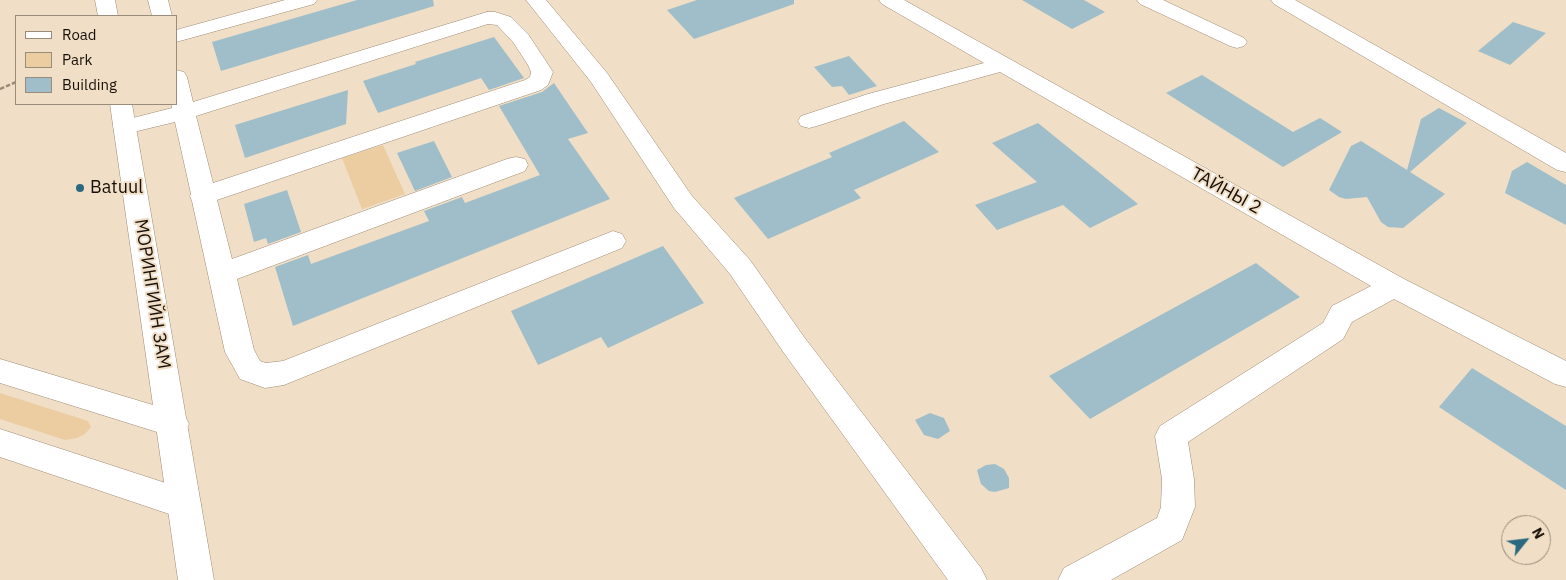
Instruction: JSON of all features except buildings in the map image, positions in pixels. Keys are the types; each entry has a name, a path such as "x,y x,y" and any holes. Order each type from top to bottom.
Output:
{"street":[{"path":"105,0 108,15"},
{"path":"158,0 162,15"},
{"path":"178,35 307,0"},
{"path":"536,0 599,78 683,202 740,267 794,345 969,580"},
{"name":"ТАЙНЫ 2","path":"890,0 1394,286 1566,376"},
{"path":"911,12 934,0"},
{"path":"1147,0 1237,42"},
{"path":"1281,0 1566,164"},
{"path":"123,115 184,112 487,18 504,21 521,38 542,72 540,80 533,85 202,196"},
{"path":"809,121 876,99 1002,65"},
{"path":"178,86 202,196 240,352 250,370 265,376 284,373 306,365 613,241"},
{"name":"МОРИНГИЙН ЗАМ","path":"123,115 196,580"},
{"path":"221,274 516,165"},
{"path":"1076,580 1170,529 1178,507 1178,479 1171,436 1333,331 1342,314 1394,286"},
{"path":"0,371 173,424"},
{"path":"0,444 184,504"}],"path":[{"path":"0,89 15,82"}],"green space":[{"path":"383,145 405,194 362,209 342,158"},
{"path":"0,393 88,421 91,427 85,434 77,438 65,440 0,419"}],"place":[{"name":"Batuul","path":"80,188"}]}
